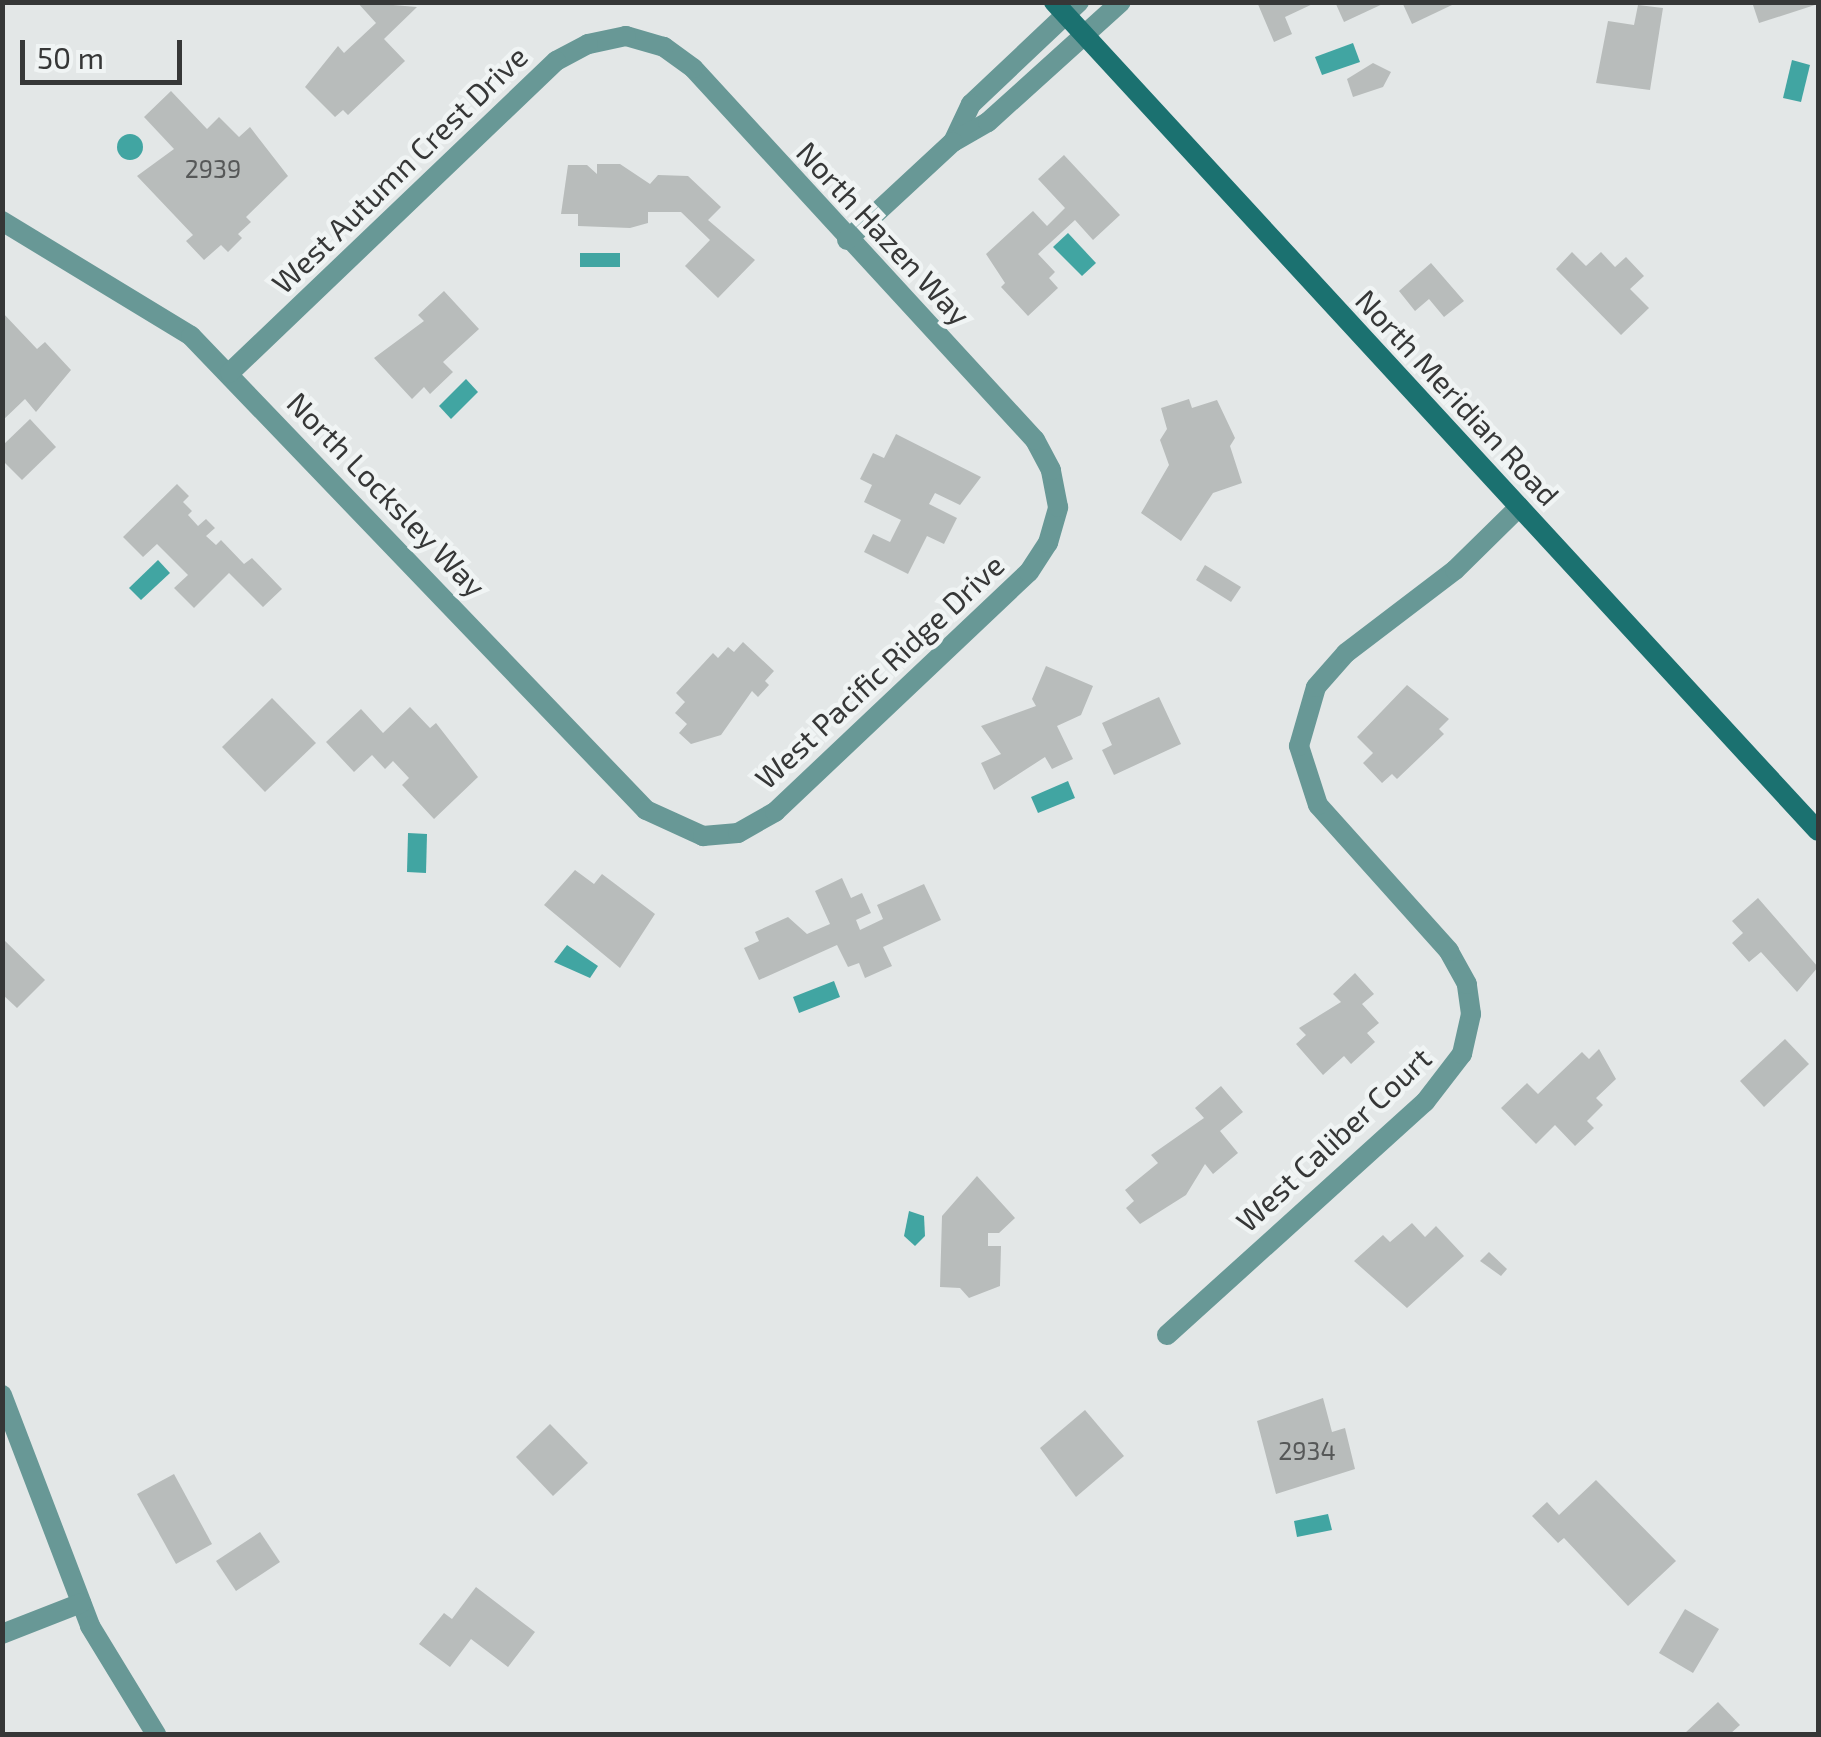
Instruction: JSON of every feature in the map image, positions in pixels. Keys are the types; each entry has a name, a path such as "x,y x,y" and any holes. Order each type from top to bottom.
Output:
{"street":[{"path":"847,240 954,142 988,122 1121,2"},
{"path":"954,142 971,104 1066,7"},
{"name":"North Meridian Road","path":"1066,7 1084,36 1818,831"},
{"name":"North Hazen Way","path":"626,36 664,47 693,68 847,240 1035,440 1051,470 1058,507"},
{"name":"West Autumn Crest Drive","path":"230,372 556,61 588,44 626,36"},
{"name":"North Locksley Way","path":"2,221 191,336 230,372 646,810 702,836"},
{"name":"West Pacific Ridge Drive","path":"702,836 738,832 775,812 1029,572 1048,543 1058,507"},
{"name":"West Caliber Court","path":"1167,1334 1424,1102 1462,1054 1472,1014 1468,984 1448,951 1318,805 1300,746 1316,687 1346,653 1455,570 1520,507"},
{"path":"2,1394 81,1603 112,1670 156,1734"},
{"path":"2,1634 81,1603"}],"water":[{"path":"1353,43 1360,62 1322,75 1315,57"},
{"path":"1792,60 1810,65 1801,102 1783,98"},
{"path":"130,134 139,138 143,147 139,156 130,160 121,156 117,147 121,138"},
{"path":"1068,233 1096,263 1082,276 1053,247"},
{"path":"580,253 620,253 620,267 580,267"},
{"path":"466,379 478,392 451,419 439,406"},
{"path":"158,560 170,573 141,600 129,588"},
{"path":"1068,781 1075,798 1038,813 1031,797"},
{"path":"408,833 427,834 426,873 407,872"},
{"path":"567,945 598,966 590,978 554,962"},
{"path":"834,981 840,997 799,1013 793,997"},
{"path":"909,1211 924,1216 925,1236 915,1246 904,1236"},
{"path":"1328,1514 1332,1530 1297,1537 1294,1521"}],"building":[{"path":"357,2 417,7 384,39 405,61 348,115 343,110 335,117 305,87 338,46 344,53 376,23"},
{"path":"1257,2 1317,2 1285,17 1292,34 1274,42"},
{"path":"1335,2 1387,2 1344,22"},
{"path":"1402,2 1451,2 1452,5 1412,24"},
{"path":"1752,2 1818,2 1818,4 1759,23"},
{"path":"1638,5 1663,8 1650,90 1596,83 1608,21 1634,25"},
{"path":"1373,63 1391,72 1383,87 1353,97 1347,79"},
{"path":"171,91 207,129 219,117 239,137 250,127 288,176 246,217 251,222 238,234 242,238 228,252 221,245 204,260 186,241 193,235 137,176 174,149 144,117"},
{"path":"1064,155 1120,215 1093,240 1075,220 1038,254 1055,272 1049,278 1058,288 1028,316 1001,287 1005,283 986,254 1033,211 1047,226 1065,208 1038,179"},
{"path":"597,164 620,164 650,184 658,175 688,176 721,207 708,220 755,260 718,298 685,266 710,240 681,212 648,212 648,223 630,228 578,226 578,214 561,214 568,165 587,165 597,174"},
{"path":"1572,252 1586,266 1601,252 1615,267 1626,257 1644,276 1630,289 1649,308 1621,335 1556,269"},
{"path":"1431,263 1464,301 1444,317 1429,299 1415,311 1399,291"},
{"path":"444,291 479,329 443,362 453,372 430,394 424,387 412,399 374,358 424,321 418,315"},
{"path":"2,312 37,349 45,342 71,370 36,412 25,399 2,421"},
{"path":"1189,399 1192,408 1217,400 1235,438 1230,446 1242,483 1213,493 1181,541 1141,513 1169,465 1160,440 1167,429 1161,408"},
{"path":"30,419 56,447 22,480 2,460 2,446"},
{"path":"896,434 981,477 960,505 935,493 929,504 957,518 944,544 927,536 908,574 864,552 873,534 890,542 901,520 864,502 872,485 860,479 873,453 884,458"},
{"path":"177,484 189,496 183,502 192,511 188,515 198,526 206,519 215,528 206,536 216,545 221,540 244,564 252,558 282,589 263,607 229,573 194,608 174,588 188,575 157,544 143,557 123,537"},
{"path":"1205,565 1241,587 1231,602 1196,580"},
{"path":"743,642 774,671 765,681 769,685 758,697 752,691 721,735 691,744 679,733 687,724 675,713 685,702 676,693 713,653 718,658 728,647 734,652"},
{"path":"1046,666 1093,686 1081,715 1057,726 1073,759 1052,769 1045,757 994,790 981,763 1001,754 981,726 1036,706 1032,699"},
{"path":"1407,685 1449,719 1439,729 1444,734 1397,779 1392,774 1382,783 1363,763 1373,753 1357,737"},
{"path":"1159,697 1181,744 1114,775 1102,750 1112,745 1102,723"},
{"path":"272,698 316,743 265,792 222,747"},
{"path":"410,707 430,728 436,723 478,777 434,819 402,785 409,778 393,761 385,769 372,755 354,772 326,742 361,709 383,733"},
{"path":"575,870 594,884 602,874 655,914 620,968 544,905"},
{"path":"842,878 851,898 862,893 871,913 856,920 860,930 883,919 877,905 924,884 941,920 883,947 892,966 865,978 859,963 848,967 837,945 759,980 744,948 759,941 755,932 788,917 807,934 830,924 815,891"},
{"path":"1758,898 1818,967 1797,992 1761,952 1749,962 1732,943 1743,933 1732,921"},
{"path":"2,938 45,980 17,1008 2,994"},
{"path":"1355,973 1374,994 1362,1004 1379,1023 1367,1033 1375,1042 1351,1064 1344,1056 1323,1075 1296,1044 1306,1035 1299,1028 1341,1002 1333,994"},
{"path":"1785,1039 1809,1064 1764,1107 1740,1081"},
{"path":"1599,1049 1616,1079 1596,1098 1603,1105 1587,1121 1594,1128 1575,1146 1555,1125 1536,1144 1501,1108 1527,1083 1538,1094 1582,1052 1589,1059"},
{"path":"1221,1086 1243,1112 1220,1131 1238,1153 1213,1174 1205,1164 1186,1195 1140,1224 1126,1208 1134,1201 1125,1190 1158,1163 1151,1155 1204,1118 1195,1108"},
{"path":"977,1176 1015,1218 999,1233 988,1233 988,1246 1001,1246 1000,1286 969,1298 960,1288 940,1287 942,1216"},
{"path":"1412,1223 1425,1237 1436,1226 1464,1256 1407,1308 1354,1261 1383,1235 1390,1242"},
{"path":"1489,1252 1507,1269 1501,1276 1480,1261"},
{"path":"1323,1398 1332,1432 1345,1428 1355,1469 1276,1494 1257,1421"},
{"path":"1085,1410 1124,1456 1076,1497 1040,1448"},
{"path":"550,1424 588,1463 553,1496 516,1457"},
{"path":"174,1474 212,1544 176,1564 137,1494"},
{"path":"1596,1480 1676,1561 1628,1606 1564,1538 1558,1543 1532,1516 1547,1502 1559,1515"},
{"path":"260,1532 280,1562 236,1591 216,1561"},
{"path":"476,1587 535,1632 508,1667 471,1639 450,1667 419,1644 444,1613 452,1619"},
{"path":"1685,1609 1719,1629 1693,1673 1659,1653"},
{"path":"1718,1702 1740,1725 1730,1734 1684,1734"}]}
